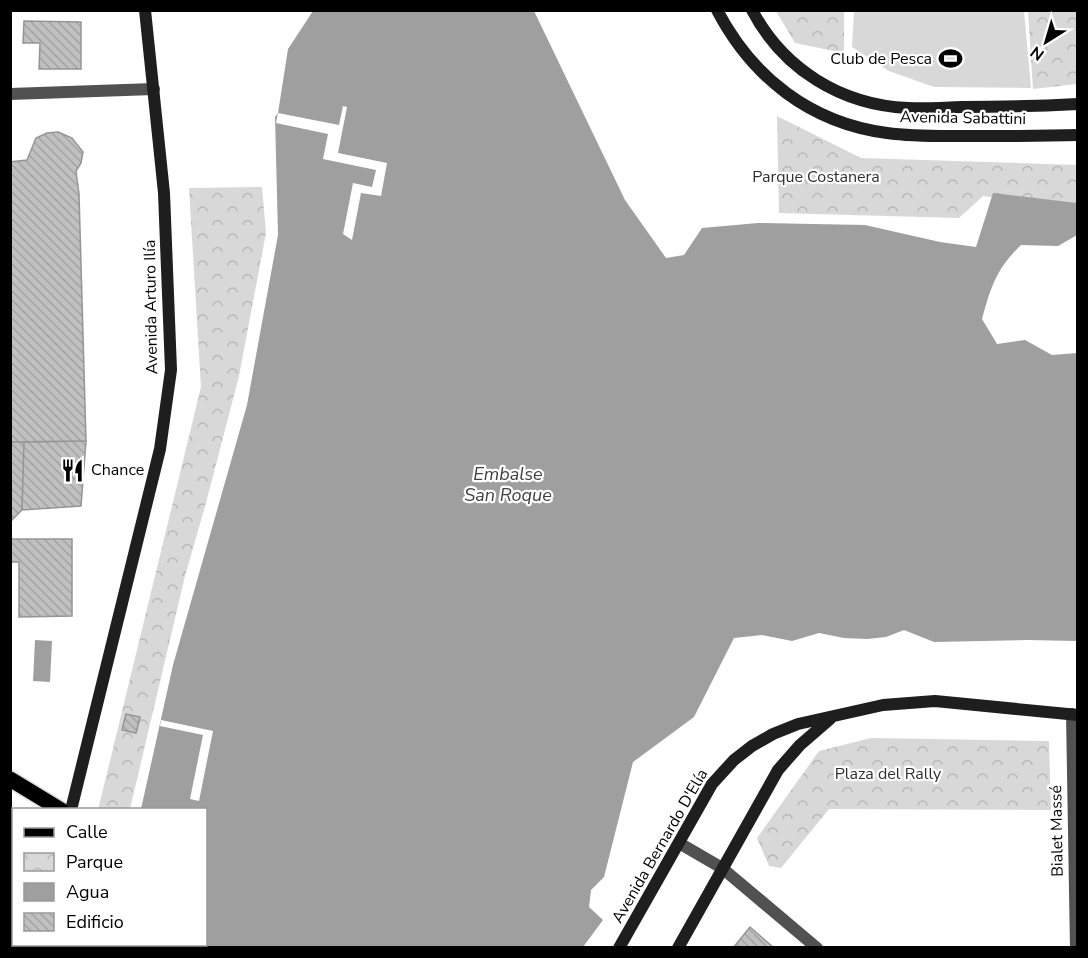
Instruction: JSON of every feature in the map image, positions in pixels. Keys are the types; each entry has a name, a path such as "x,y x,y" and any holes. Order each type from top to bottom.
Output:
{"main road":[{"name":"Avenida Arturo Ilía","path":"71,808 160,449 171,370 164,193 145,10"},
{"name":"Avenida Sabattini","path":"717,10 742,52 766,77 796,100 824,116 884,133 916,137 1077,135"},
{"name":"Avenida Sabattini","path":"752,10 761,28 800,69 821,84 844,96 906,108 1077,104"},
{"name":"Avenida Bernardo D'Elía","path":"619,948 712,784 722,772 752,746 773,734 798,724 883,705 935,701 1075,715"},
{"path":"678,948 778,771 800,745 831,718"},
{"path":"10,779 58,808"}],"street":[{"path":"10,94 154,89"},
{"name":"Bialet Massé","path":"1075,715 1076,948"},
{"path":"679,843 722,868 817,948"}],"green space":[{"path":"776,11 844,11 844,53 795,43"},
{"name":"Club de Pesca","path":"854,11 1024,11 1031,88 934,87 889,71 852,47"},
{"path":"1028,11 1077,11 1077,84 1033,89"},
{"name":"Parque Costanera","path":"777,116 861,158 1077,165 1077,208 983,196 959,218 779,213"},
{"path":"262,187 266,233 239,376 185,576 130,808 98,808 201,387 189,188"},
{"name":"Plaza del Rally","path":"871,738 1049,741 1051,810 829,809 781,868 769,866 757,838 819,751"}],"water":[{"name":"Embalse San Roque","path":"313,11 534,11 625,200 666,258 684,255 702,228 758,223 865,225 940,242 976,247 993,193 1077,203 1077,235 1058,246 1021,245 1000,271 988,297 982,319 997,344 1025,340 1052,355 1077,353 1077,641 934,642 904,630 886,637 867,639 844,638 819,633 792,641 762,635 734,638 694,717 633,762 604,877 591,890 589,907 603,920 583,947 116,948 116,946 207,946 207,808 141,808 173,665 247,405 278,235 275,117 278,113 288,49"},
{"path":"35,640 52,641 50,682 33,681"}],"pier":[{"path":"343,106 347,107 338,153 387,163 381,196 361,193 352,240 343,234 353,183 372,187 376,170 323,159 328,134 276,123 278,113 339,125"},
{"path":"161,720 213,731 199,801 190,799 203,735 160,726"}],"building":[{"path":"24,21 81,22 81,69 39,69 40,43 23,43"},
{"path":"58,132 72,138 83,152 81,163 76,171 79,194 86,441 10,442 10,162 27,160 36,138 47,133"},
{"path":"86,441 81,506 22,510 24,442"},
{"path":"10,442 24,442 22,510 10,522"},
{"path":"10,539 72,539 72,616 19,617 19,562 10,562"},
{"path":"126,714 140,717 136,733 122,730"},
{"path":"750,927 774,948 733,948"}],"place":[{"name":"Club de Pesca","path":"950,59"},
{"name":"Chance","path":"73,470"}]}
